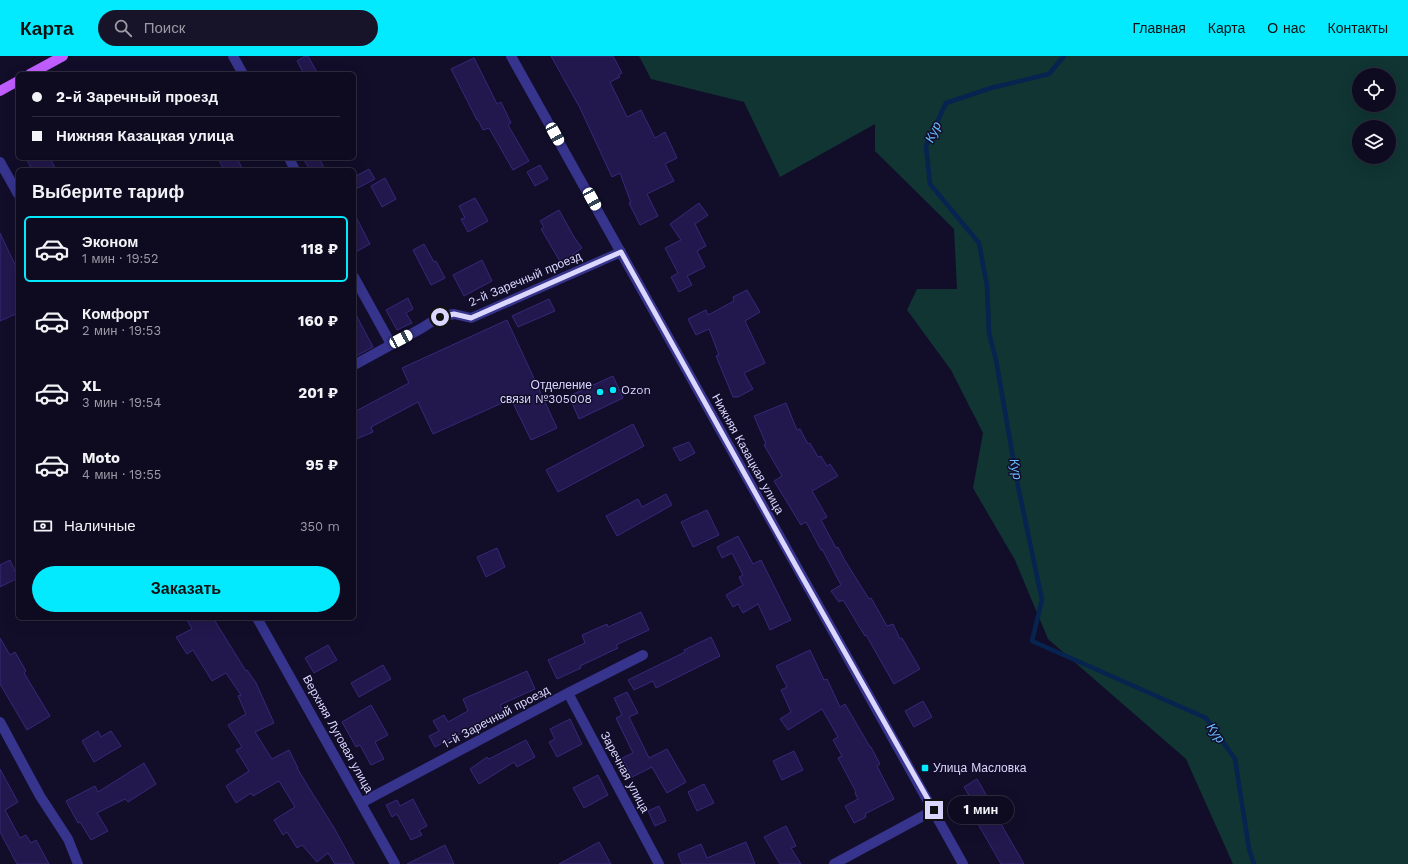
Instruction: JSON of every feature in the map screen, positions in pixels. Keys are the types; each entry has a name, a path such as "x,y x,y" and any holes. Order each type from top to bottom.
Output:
{"main road":[{"path":"34,72 63,56"},
{"path":"0,91 16,82"}],"street":[{"path":"233,56 242,72"},
{"name":"Нижняя Казацкая улица","path":"510,56 963,864"},
{"path":"0,162 16,190"},
{"name":"2-й Заречный проезд","path":"356,364 440,317 454,314 471,318 621,252"},
{"path":"356,281 391,344"},
{"name":"Верхняя Луговая улица","path":"258,620 394,864"},
{"name":"1-й Заречный проезд","path":"361,803 568,693 643,655"},
{"name":"Заречная улица","path":"568,693 659,864"},
{"path":"0,722 40,796 68,838 78,864"},
{"path":"834,864 934,810"}],"green space":[{"path":"639,56 1408,56 1408,864 1233,864 1186,759 1048,639 1015,560 973,488 983,433 951,370 907,310 917,289 957,289 954,229 875,151 875,124 780,177 744,102 651,79"}],"building":[{"path":"305,56 308,56 317,72 303,72 297,61"},
{"path":"551,56 613,56 622,73 618,75 620,77 610,82 627,117 641,110 655,138 665,132 677,158 665,164 674,181 647,194 658,216 640,225 629,203 631,203 620,173 612,177 580,108"},
{"path":"474,58 497,104 501,102 511,123 508,125 529,161 513,170 489,128 483,130 451,69"},
{"path":"27,160 51,160 55,168 31,168"},
{"path":"219,160 238,160 242,168 223,168"},
{"path":"304,160 320,160 324,168 309,168"},
{"path":"540,165 548,179 535,186 527,172"},
{"path":"369,169 375,179 356,189 356,176"},
{"path":"385,178 396,199 382,207 371,186"},
{"path":"475,198 488,221 468,232 461,219 465,218 459,206"},
{"path":"699,203 708,215 695,224 706,246 697,251 705,267 687,276 692,285 679,292 671,277 678,273 665,248 681,240 670,224"},
{"path":"559,210 582,248 561,263 541,229 544,227 540,221"},
{"path":"356,217 370,244 356,252"},
{"path":"0,233 16,267 16,314 0,321"},
{"path":"424,244 434,262 436,261 445,278 431,285 413,250"},
{"path":"482,260 492,281 464,296 453,275"},
{"path":"747,290 760,312 745,321 765,363 744,373 753,389 738,397 733,397 716,356 719,355 709,329 696,335 688,319 706,310 708,315 734,301 733,297"},
{"path":"408,298 413,309 406,313 412,323 397,330 386,310"},
{"path":"549,299 555,311 518,327 512,316"},
{"path":"356,315 373,347 356,356"},
{"path":"507,320 557,428 531,440 511,399 433,434 418,402 371,427 373,432 356,439 356,411 409,383 402,368"},
{"path":"613,376 623,398 579,419 569,396"},
{"path":"786,403 797,430 800,429 808,444 810,443 818,457 821,456 827,466 830,464 838,476 812,491 827,517 821,520 836,548 838,547 869,599 871,598 887,626 893,624 900,639 902,638 920,669 894,684 866,635 865,636 843,600 839,602 831,591 841,585 806,522 801,525 774,481 782,476 764,445 766,444 754,416"},
{"path":"633,424 644,446 558,492 546,470"},
{"path":"689,442 695,453 680,461 673,448"},
{"path":"666,494 672,505 617,536 606,516 638,499 642,507"},
{"path":"707,510 719,535 693,547 681,522"},
{"path":"738,536 753,564 761,560 791,620 770,630 758,604 743,613 738,604 733,607 726,595 743,585 739,577 743,575 732,553 722,558 717,547"},
{"path":"497,548 505,567 486,577 477,557"},
{"path":"10,560 16,574 16,579 0,587 0,565"},
{"path":"641,612 649,630 616,645 618,648 557,679 548,660 585,643 582,635 607,624 608,627"},
{"path":"187,620 214,620 246,671 247,670 256,683 274,723 255,732 272,759 289,750 297,768 333,826 354,864 335,864 328,853 317,862 302,845 297,848 287,832 283,835 274,820 295,807 279,781 253,796 251,793 236,803 226,786 249,771 236,750 242,747 228,725 246,714 238,696 241,695 226,673 212,681 193,650 187,654 176,637 192,629"},
{"path":"711,637 720,656 656,688 653,681 634,690 628,680 685,652 684,650"},
{"path":"0,638 10,655 15,652 26,671 24,673 50,716 27,730 0,684"},
{"path":"328,645 337,660 314,673 305,658"},
{"path":"810,650 824,680 827,679 840,707 845,704 871,747 880,764 877,766 894,799 865,814 866,817 854,823 845,806 858,799 855,793 856,792 838,758 842,756 833,740 838,737 822,709 788,730 780,719 791,712 781,690 787,687 776,666"},
{"path":"383,665 391,679 359,697 351,683"},
{"path":"527,671 535,689 500,705 505,715 476,729 475,726 435,747 429,736 439,731 433,721 444,715 448,722 468,711 463,699"},
{"path":"627,692 638,713 629,717 649,758 667,749 686,782 667,793 652,767 632,777 622,758 633,753 616,718 622,715 614,698"},
{"path":"923,701 932,717 914,727 905,711"},
{"path":"371,705 388,735 375,742 384,759 371,765 360,745 356,747 342,722"},
{"path":"570,719 582,744 557,757 549,742 555,739 550,729"},
{"path":"98,731 101,737 111,731 121,746 94,762 82,741"},
{"path":"526,740 535,757 517,767 514,762 479,784 470,769 487,757 489,759"},
{"path":"794,751 803,770 782,780 773,761"},
{"path":"144,763 156,784 128,802 125,799 97,813 108,831 91,840 80,822 78,823 66,801 95,786 98,792"},
{"path":"0,769 18,802 5,810 20,838 26,835 31,843 36,840 49,864 17,864 0,832"},
{"path":"598,775 608,795 584,808 573,788"},
{"path":"977,779 988,798 986,798 1024,864 1001,864 970,810 976,807 964,787"},
{"path":"704,784 714,803 697,811 688,792"},
{"path":"413,799 427,826 419,830 422,835 411,840 397,814 392,817 386,805 397,800 400,806"},
{"path":"659,806 666,821 655,826 648,811"},
{"path":"786,826 796,846 791,848 801,864 780,864 764,837"},
{"path":"599,842 611,864 559,864"},
{"path":"746,842 755,864 682,864 678,854 701,844 707,858"},
{"path":"445,845 454,864 407,864"}],"waterway":[{"name":"Кур","path":"1064,56 1049,74 991,88 946,103 926,146 930,184 979,243 987,286 989,333 996,360 1018,486 1042,600 1032,641 1206,718 1235,759 1249,849 1254,864"}],"place":[{"name":"Ozon","path":"613,390"},
{"name":"Отделение связи №305008","path":"600,392"},
{"name":"Улица Масловка","path":"925,768"}],"route":[{"path":"440,317 454,314 471,318 621,252 934,810"}]}
